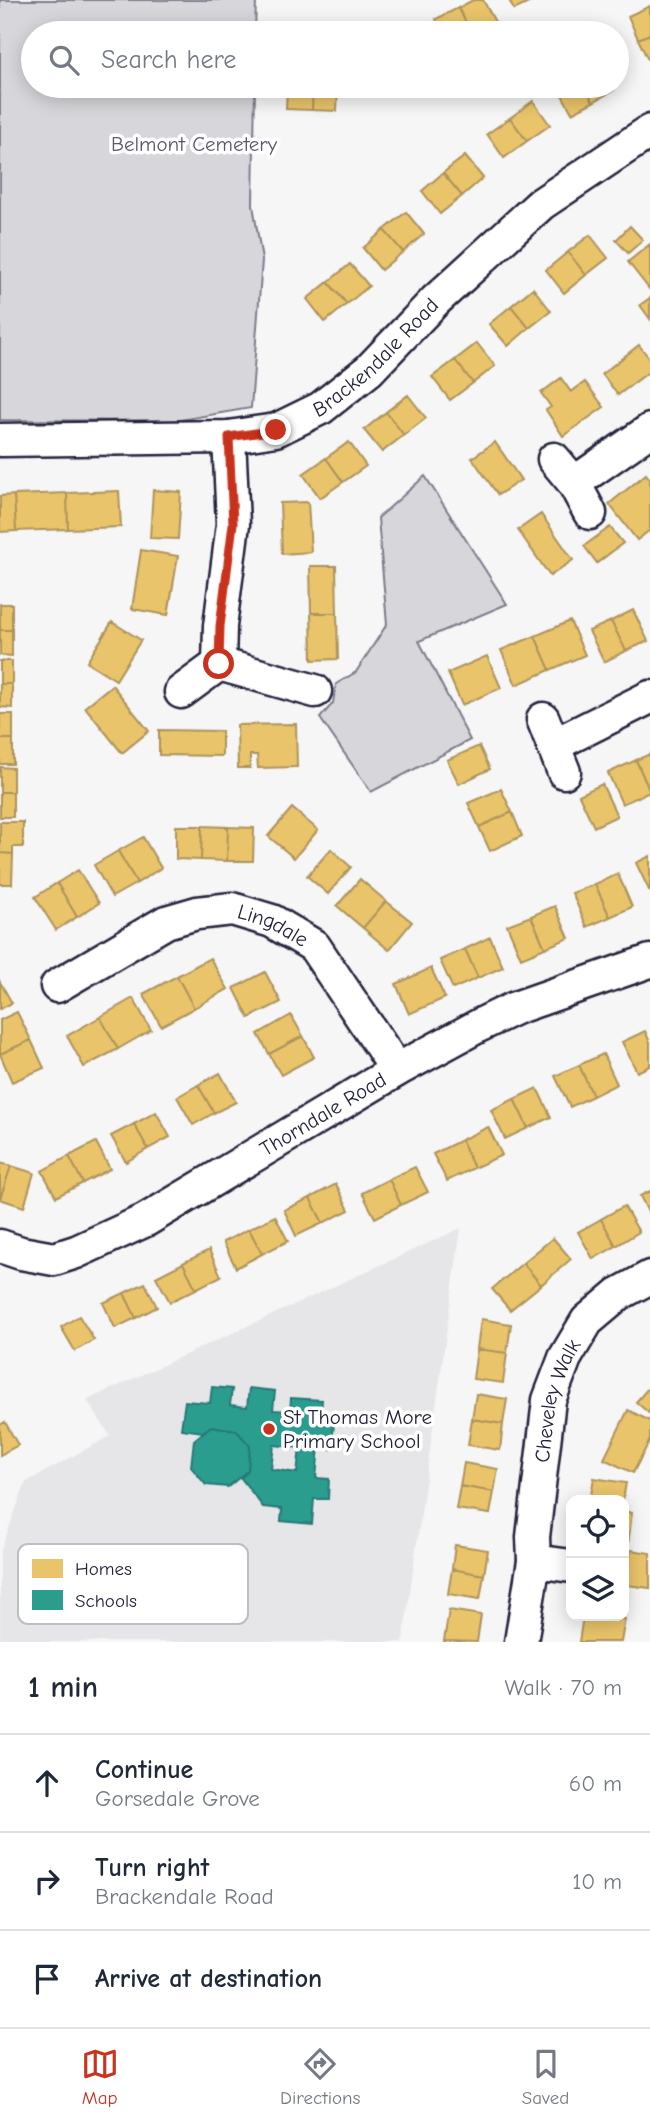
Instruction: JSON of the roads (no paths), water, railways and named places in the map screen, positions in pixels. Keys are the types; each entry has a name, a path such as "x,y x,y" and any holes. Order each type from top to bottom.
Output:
{"street":[{"name":"Brackendale Road","path":"0,440 229,437 276,430 321,408 369,369 435,302 541,204 648,137"},
{"path":"574,484 650,430"},
{"path":"219,664 220,626 233,524 229,437"},
{"path":"554,459 574,484 590,513"},
{"path":"219,664 315,691"},
{"path":"181,692 219,664"},
{"path":"553,745 650,697"},
{"name":"Lingdale","path":"54,985 166,922 197,913 232,909 272,920 314,946 397,1070"},
{"name":"Thorndale Road","path":"0,1246 54,1259 76,1252 146,1220 397,1070 515,1008 650,961"},
{"name":"Cheveley Walk","path":"520,1642 534,1562 533,1537 550,1401 565,1358 587,1321 619,1294 650,1277"},
{"path":"534,1562 566,1565"}],"place":[{"name":"St Thomas More Primary School","path":"269,1429"}],"park label":[{"name":"Belmont Cemetery","path":"194,144"}]}
